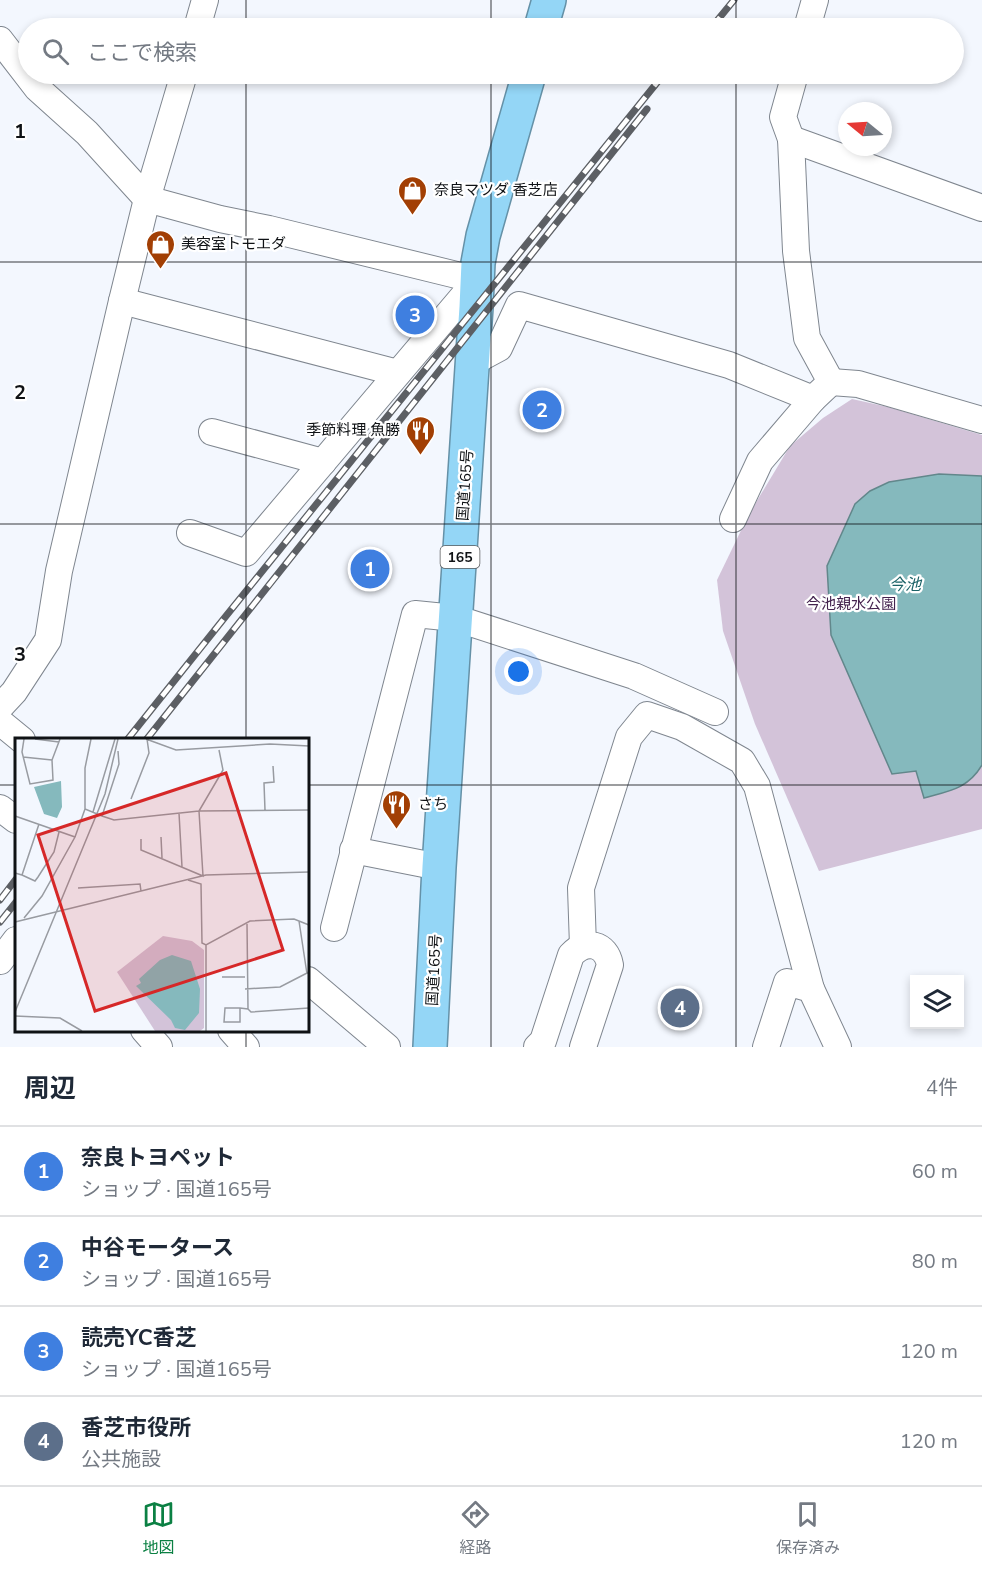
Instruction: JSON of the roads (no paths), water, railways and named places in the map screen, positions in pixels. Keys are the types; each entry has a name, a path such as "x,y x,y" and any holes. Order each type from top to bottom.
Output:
{"highway":[{"path":"544,18 549,0"},
{"name":"国道165号","path":"430,1047 439,867 478,263 483,236 526,84"}],"street":[{"path":"200,18 205,0"},
{"path":"810,18 815,0"},
{"path":"0,40 18,63"},
{"path":"35,84 87,133 147,199 220,219 270,229 477,280 246,553 190,533"},
{"path":"5,694 48,640 59,571 122,301 147,199 181,84"},
{"path":"792,84 783,117 791,139 796,251 807,338 822,391"},
{"path":"791,139 982,208"},
{"path":"122,301 398,373"},
{"path":"473,362 499,348 519,305 822,391 858,384 982,420"},
{"path":"733,519 760,461 822,391"},
{"path":"212,432 323,462"},
{"path":"334,928 415,614 455,618 634,676 715,712"},
{"path":"583,946 581,888 629,737 647,715 682,727 742,761 757,786 811,989 838,1047"},
{"path":"0,722 20,738"},
{"path":"0,808 15,819"},
{"path":"353,850 439,867"},
{"path":"0,961 15,941"},
{"path":"537,1047 543,1041 571,955 576,949 591,945 598,946 604,951 609,957 610,965 584,1047"},
{"path":"309,981 387,1047"},
{"path":"766,1047 787,982 811,989"},
{"path":"146,1032 159,1047"},
{"path":"233,1032 246,1047"}],"water":[{"name":"今池","path":"939,474 982,476 982,765 971,779 957,788 924,798 916,771 892,774 831,635 827,566 855,504 870,491 889,482"}],"railway":[{"path":"719,18 734,0"},
{"path":"129,738 656,84"},
{"path":"148,738 647,109"},
{"path":"0,900 15,880"},
{"path":"0,922 15,903"}],"place":[{"name":"奈良マツダ 香芝店","path":"413,216"},
{"name":"美容室トモエダ","path":"160,270"},
{"name":"読売YC香芝","path":"415,315"},
{"name":"中谷モータース","path":"542,410"},
{"name":"季節料理 魚勝","path":"421,456"},
{"name":"奈良トヨペット","path":"370,569"},
{"name":"さち","path":"397,830"},
{"name":"香芝市役所","path":"680,1008"}],"park label":[{"name":"今池親水公園","path":"851,604"}]}
